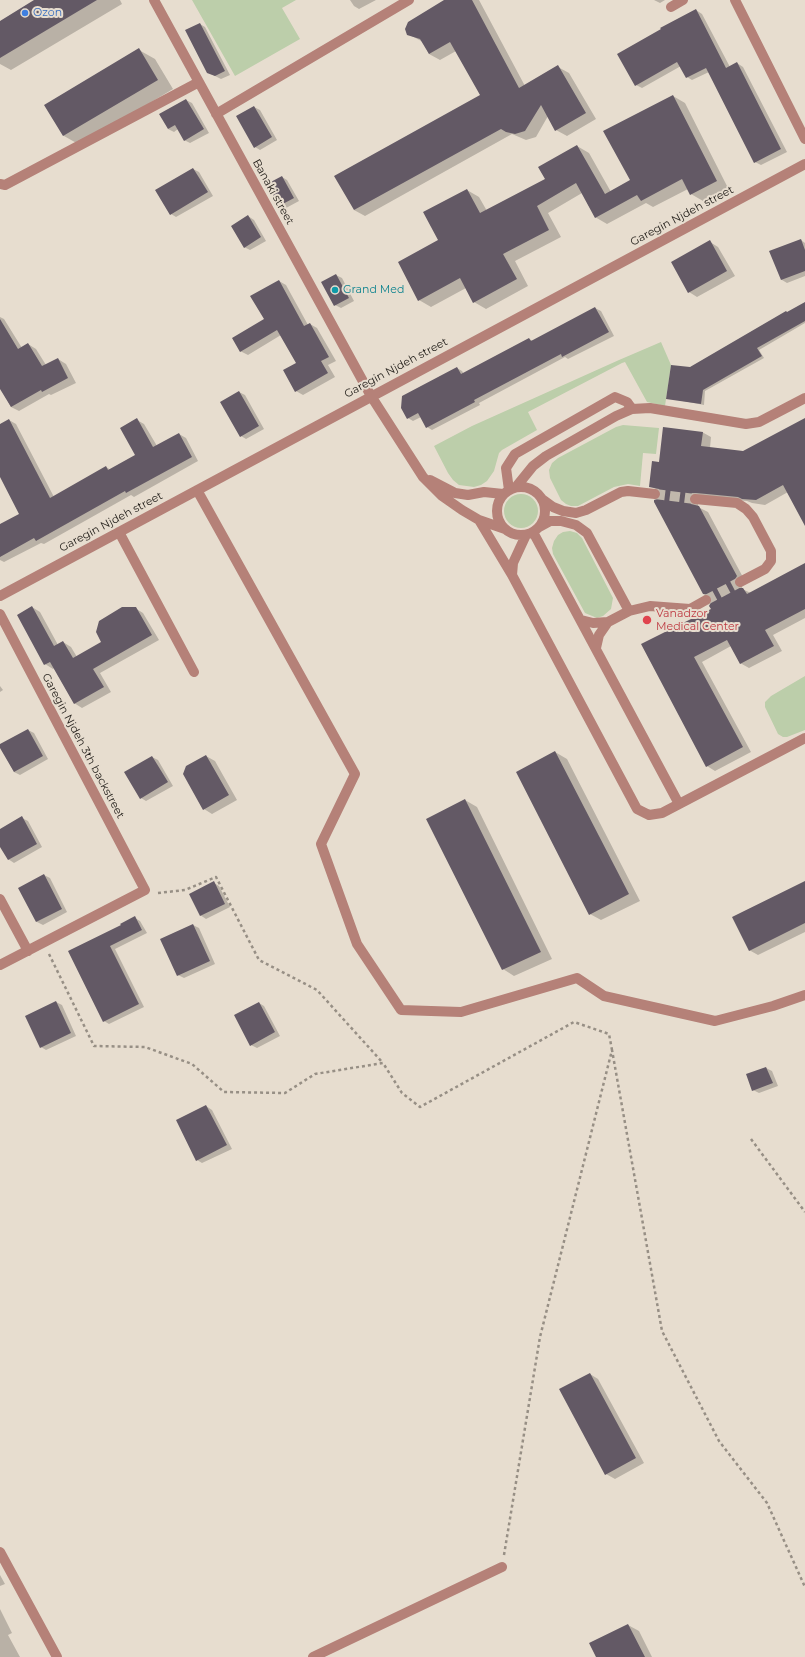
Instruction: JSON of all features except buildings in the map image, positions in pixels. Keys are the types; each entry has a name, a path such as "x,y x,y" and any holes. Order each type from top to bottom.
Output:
{"street":[{"name":"Banaki street","path":"154,0 371,396 423,477 442,496 462,510 479,520 505,529"},
{"path":"216,114 409,0"},
{"path":"671,7 683,0"},
{"path":"735,0 805,139"},
{"path":"0,184 5,185 199,82"},
{"name":"Garegin Njdeh street","path":"0,596 805,164"},
{"path":"509,490 506,468 515,454 614,397 627,402 632,409"},
{"path":"629,611 587,533 576,525 561,521 550,521 533,531 511,533 505,529 497,516 499,501 533,466 546,456 616,416 632,409 650,408 746,424 759,422 805,398"},
{"path":"423,477 455,493 468,495 484,492 531,488 553,507 563,511 576,513 586,510 621,492 628,491 655,494"},
{"path":"197,490 355,774 321,844 357,944 401,1010 462,1012 578,978 604,996 715,1021 773,1006 805,995"},
{"path":"512,575 513,563 533,531 543,521 546,513 542,498"},
{"path":"696,499 737,503 746,509 753,517 771,551 771,562 765,569 740,582"},
{"path":"479,520 512,575 637,809 649,815 662,813 805,738"},
{"path":"533,531 679,804"},
{"path":"119,532 194,672"},
{"path":"581,620 593,623 608,622 629,611 650,606 690,609 706,600"},
{"name":"Garegin Njdeh 3th backstreet","path":"0,614 143,886"},
{"path":"596,648 599,635 608,622"},
{"path":"0,965 43,943 143,886"},
{"path":"0,899 28,950"},
{"path":"0,1552 57,1657"},
{"path":"313,1657 502,1567"}],"path":[{"path":"143,886 154,893 185,890 216,877 259,960 317,990 383,1063 402,1093 420,1107 574,1022 609,1034 662,1331 719,1441 767,1503 805,1587"},
{"path":"43,943 94,1046 145,1047 192,1064 224,1092 286,1093 315,1074 383,1063"},
{"path":"502,1567 540,1337 612,1050"},
{"path":"751,1139 805,1212"}],"green space":[{"path":"192,0 296,0 282,8 300,39 235,76"},
{"path":"661,342 671,365 665,406 647,402 625,362 528,412 537,430 502,450 499,453 494,471 487,481 481,485 474,487 459,485 448,473 434,446 472,426"},
{"path":"623,425 659,428 656,454 643,453 640,486 628,484 614,487 578,506 566,504 561,500 550,478 549,470 552,463 558,458 616,427"},
{"path":"518,494 524,494 528,495 535,501 538,511 537,518 531,525 524,528 518,528 514,527 507,521 504,514 504,508 505,504 511,497"},
{"path":"570,531 577,533 582,538 613,598 611,609 603,616 597,618 585,613 553,554 552,548 558,535 563,532"},
{"path":"805,676 805,730 787,737 783,737 778,734 765,707 765,702 771,696"}],"tunnel":[{"path":"655,494 695,499"},
{"path":"706,600 740,582"}],"place":[{"name":"Ozon","path":"25,13"},
{"name":"Grand Med","path":"335,290"},
{"name":"Vanadzor Medical Center","path":"647,620"}]}
